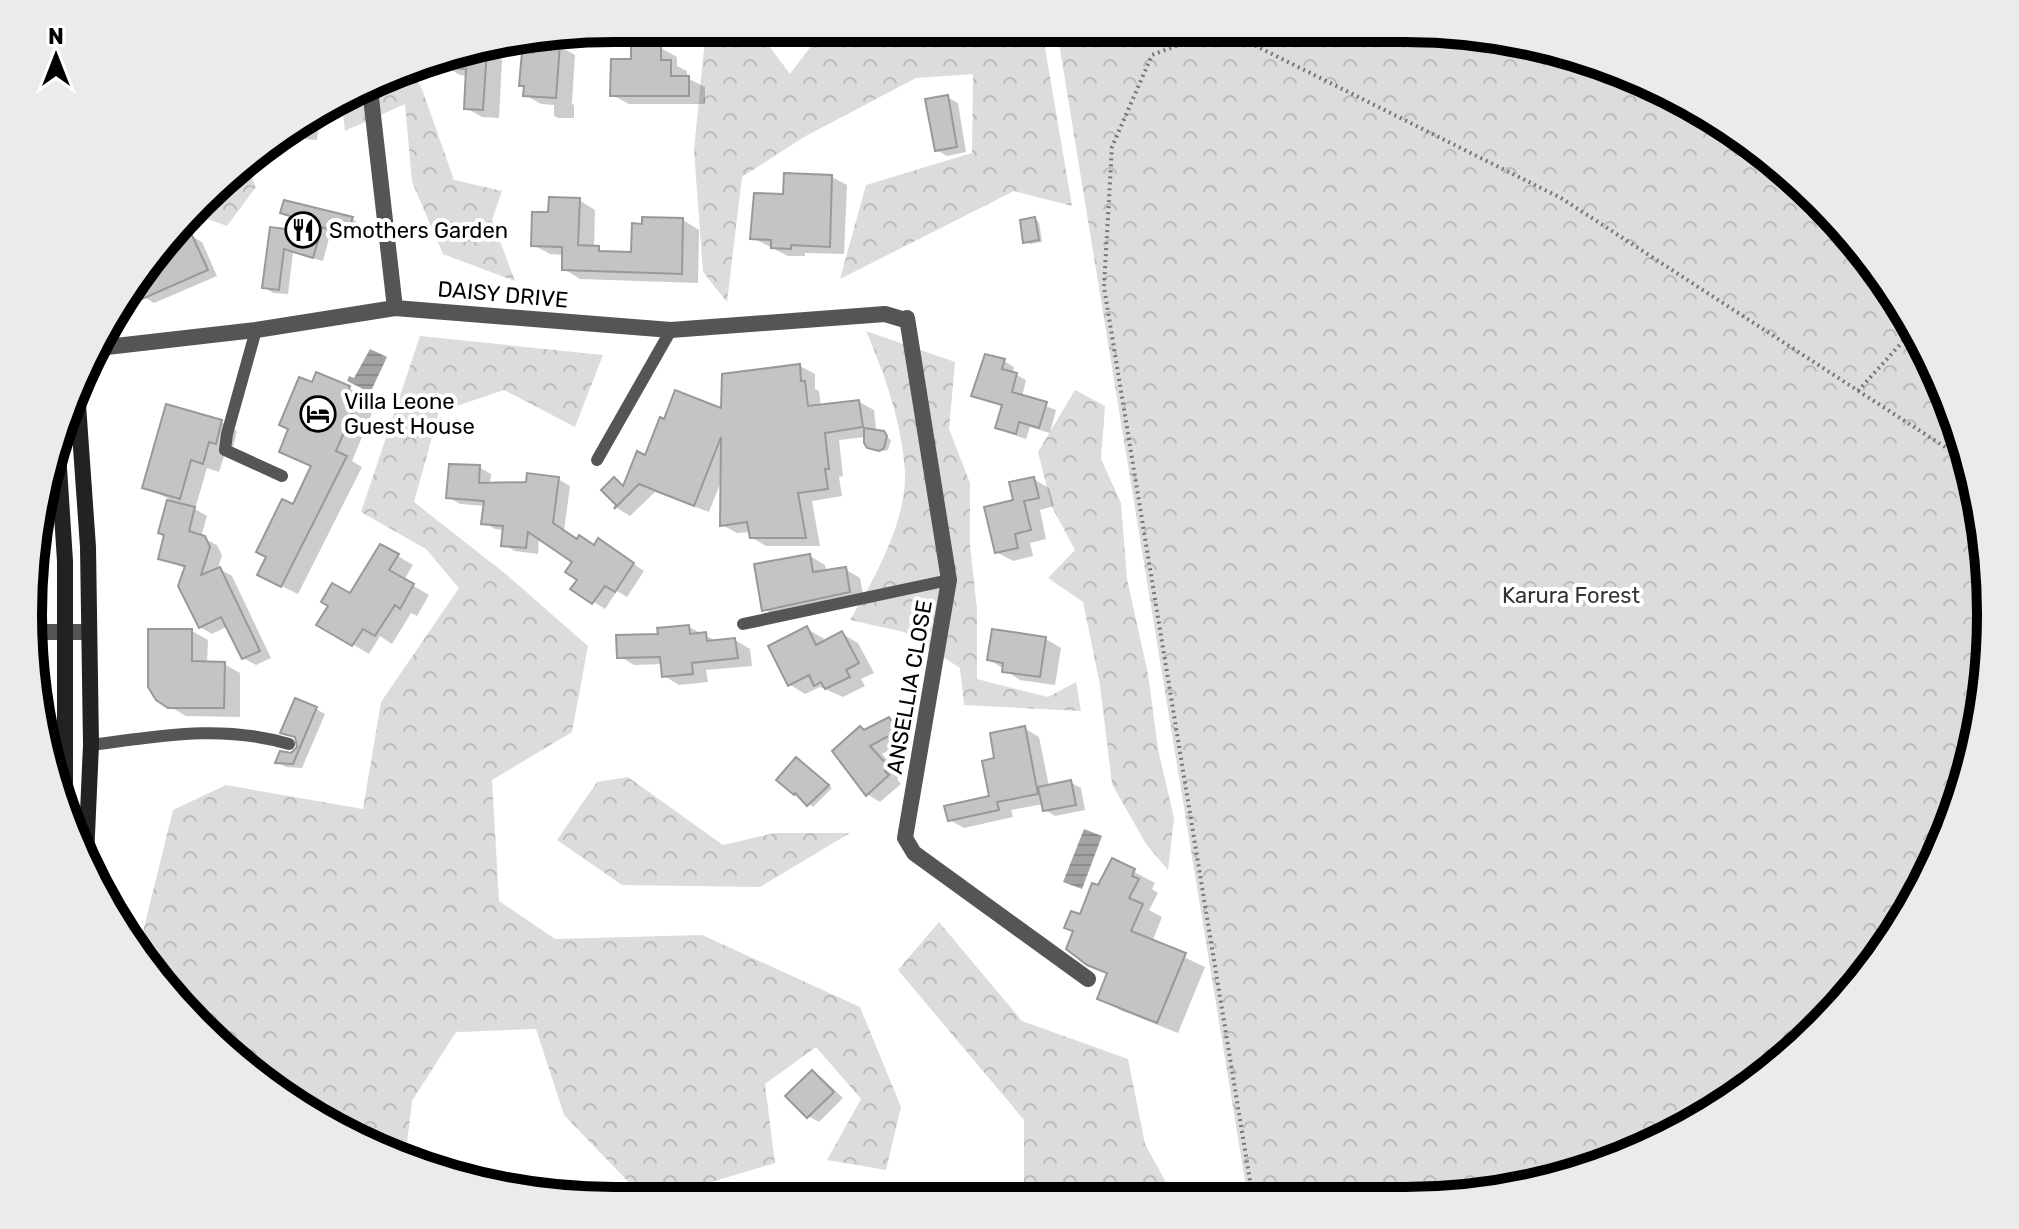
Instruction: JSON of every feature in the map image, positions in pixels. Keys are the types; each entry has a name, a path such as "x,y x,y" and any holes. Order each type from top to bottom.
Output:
{"street":[{"path":"371,97 395,308"},
{"name":"DAISY DRIVE","path":"109,347 256,330 395,308 671,330 885,314 905,320"},
{"name":"ANSELLIA CLOSE","path":"905,320 907,318 949,580 905,838 914,853 1088,979"},
{"path":"79,413 88,547 91,745 87,836"},
{"path":"60,476 65,561 65,774"},
{"path":"42,632 89,632"}],"lane":[{"path":"256,330 225,450 282,476"},
{"path":"597,460 671,330"},
{"path":"743,624 949,580"},
{"path":"91,745 193,731 258,735 289,744"}],"path":[{"path":"1187,42 1152,55 1112,147 1104,287 1251,1187"},
{"path":"1248,42 1561,198 1953,452"},
{"path":"1858,391 1906,338"}],"green space":[{"path":"705,42 766,42 790,74 814,42 1044,42 1072,206 1014,191 840,279 866,185 972,153 973,74 916,78 804,137 742,177 727,302 703,272 694,150"},
{"name":"Karura Forest","path":"1059,42 1442,43 1516,53 1589,72 1658,101 1691,119 1723,138 1782,184 1859,266 1881,296 1918,361 1947,430 1957,466 1966,503 1976,577 1976,652 1972,689 1947,799 1918,868 1881,933 1859,963 1782,1045 1723,1091 1691,1110 1658,1128 1589,1157 1516,1176 1442,1186 1246,1187"},
{"path":"416,78 454,180 502,191 492,220 515,281 443,254 412,182 405,104 345,131 343,111"},
{"path":"250,173 256,187 227,226 203,217"},
{"path":"866,331 955,362 949,429 970,483 970,545 977,609 977,679 1048,697 1076,682 1081,711 964,705 960,668 904,632 850,620 869,587 895,529 901,510 905,472 896,417"},
{"path":"420,336 603,355 575,427 504,390 439,412 414,502 507,575 588,646 572,732 492,780 499,901 555,939 702,935 860,1007 901,1107 886,1170 827,1160 861,1099 816,1047 765,1084 775,1163 695,1187 633,1187 564,1115 536,1029 456,1032 412,1101 406,1148 328,1110 266,1069 210,1019 160,963 142,938 173,810 226,785 363,809 381,702 459,588 426,549 361,512"},
{"path":"1075,390 1105,406 1101,459 1121,503 1127,579 1174,818 1168,870 1146,844 1112,784 1100,685 1083,602 1048,578 1075,550 1052,507 1038,452"},
{"path":"628,777 723,845 775,833 850,833 760,887 622,885 557,840 597,782"},
{"path":"939,922 1022,1021 1128,1059 1145,1144 1168,1187 1024,1187 1024,1120 898,970"}],"shaded area":[{"path":"370,349 387,357 372,389 375,397 370,404 358,399 363,389 347,381 349,376 354,378"},
{"path":"1084,829 1102,836 1082,889 1063,882"}],"building":[{"path":"560,45 556,98 523,96 524,86 519,86 522,52 533,53 533,48"},
{"path":"631,46 661,46 661,60 671,60 671,76 689,76 689,96 610,96 611,59 631,59"},
{"path":"486,57 483,110 464,109 466,69 446,68"},
{"path":"948,95 957,147 935,151 925,99"},
{"path":"784,173 832,175 830,247 791,245 791,249 771,248 771,240 750,239 754,193 783,194"},
{"path":"549,197 580,198 578,245 599,246 599,251 631,252 632,223 642,224 642,217 683,218 682,274 562,270 562,247 531,246 532,212 548,212"},
{"path":"284,200 353,217 346,236 322,227 313,258 284,249 279,290 262,288 270,227 286,229 290,216 280,213"},
{"path":"1035,217 1039,240 1023,243 1020,220"},
{"path":"191,233 208,270 142,299 140,294 185,236"},
{"path":"985,354 1005,359 1002,369 1017,373 1012,392 1047,402 1039,428 1019,422 1016,434 995,428 1002,405 971,396"},
{"path":"800,364 808,406 859,400 863,427 825,433 828,489 798,493 806,538 750,538 747,522 720,526 721,437 694,506 639,484 614,509 616,505 601,490 614,477 623,486 637,451 645,455 675,390 721,408 722,374"},
{"path":"316,372 350,386 345,398 357,402 336,451 347,456 281,587 257,575 266,557 256,552 282,499 293,504 311,466 279,452 288,429 279,425 299,377 312,382"},
{"path":"166,404 222,420 216,444 209,442 203,464 191,460 180,499 142,488"},
{"path":"864,428 884,431 887,436 884,448 879,451 867,448"},
{"path":"449,464 480,465 479,483 526,482 527,473 559,477 553,523 577,539 579,535 594,545 598,538 634,563 615,592 605,586 592,604 570,589 577,580 565,572 572,562 528,532 526,548 501,546 503,526 481,524 484,501 446,498"},
{"path":"1034,477 1039,498 1024,501 1031,530 1015,534 1018,548 995,553 984,507 1013,500 1009,482"},
{"path":"167,500 195,507 189,531 205,536 210,547 201,575 220,567 260,651 242,659 221,617 199,628 178,586 185,566 158,559 164,535 158,533"},
{"path":"380,544 399,554 389,570 414,584 400,609 395,605 375,636 363,629 352,646 316,625 328,606 321,602 332,583 350,593"},
{"path":"810,554 813,572 846,567 850,592 762,611 754,564"},
{"path":"689,625 690,634 706,632 707,641 735,638 738,658 692,663 693,674 662,677 660,657 617,658 616,635 658,634 657,628"},
{"path":"807,626 816,645 842,631 859,663 846,670 850,677 825,689 821,682 814,686 809,675 788,686 768,646"},
{"path":"148,629 192,629 192,661 225,662 224,708 168,708 156,700 148,687"},
{"path":"992,629 1046,637 1040,677 1002,672 1003,663 987,660"},
{"path":"295,698 317,707 293,764 275,763 280,751 291,753 297,747 295,737 280,733"},
{"path":"889,717 898,731 870,746 889,767 885,771 889,775 866,796 832,751 860,726 864,730"},
{"path":"1025,726 1038,794 997,802 999,810 948,821 944,806 989,796 982,761 994,758 990,733"},
{"path":"796,757 829,785 807,806 776,780"},
{"path":"1071,780 1076,805 1043,811 1038,787"},
{"path":"1112,858 1135,869 1132,876 1139,879 1129,898 1143,904 1131,931 1186,953 1157,1023 1097,999 1107,973 1087,965 1066,949 1073,931 1064,928 1071,911 1080,914 1092,883 1098,885"},
{"path":"812,1070 834,1092 807,1118 785,1096"}],"place":[{"name":"Smothers Garden","path":"303,230"},
{"name":"Villa Leone Guest House","path":"318,414"}]}
